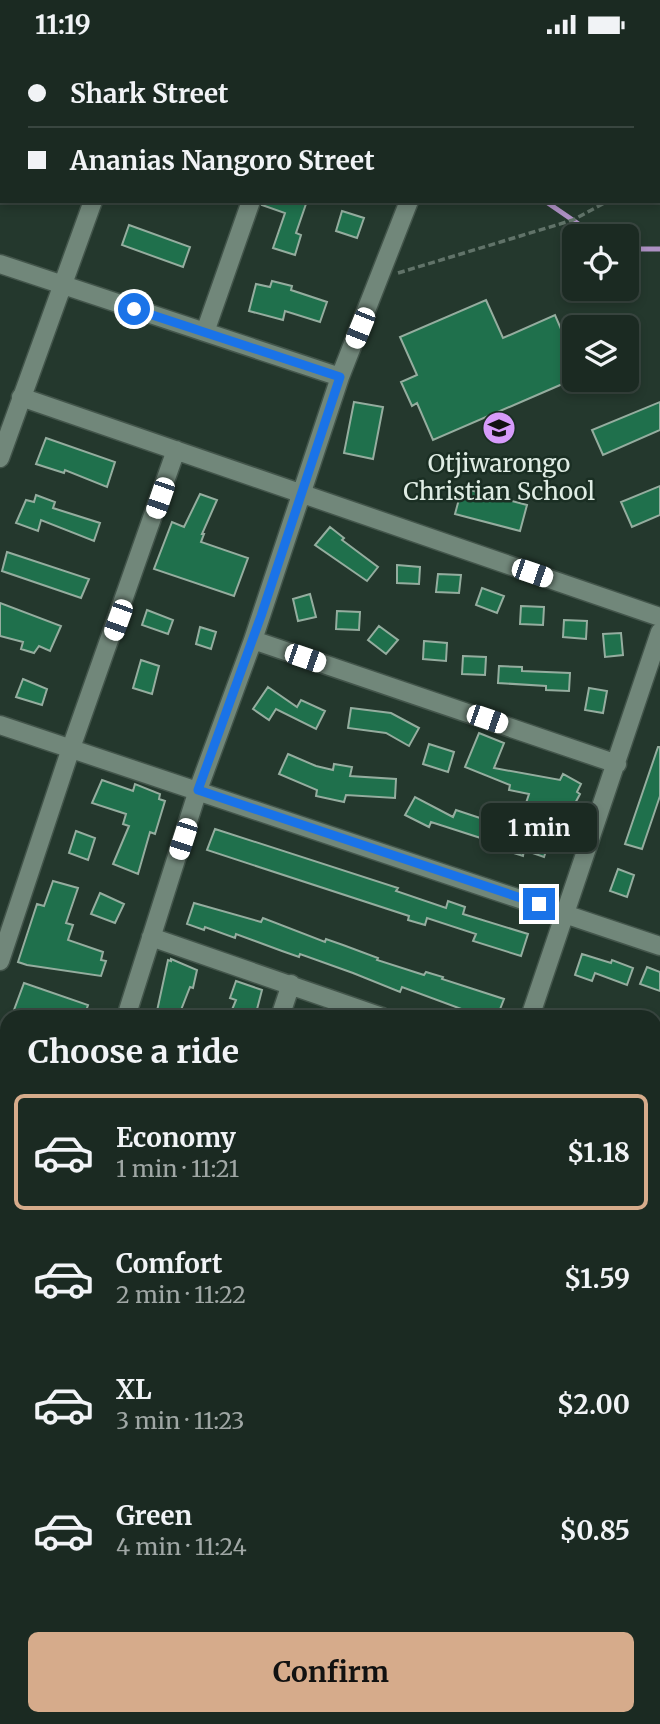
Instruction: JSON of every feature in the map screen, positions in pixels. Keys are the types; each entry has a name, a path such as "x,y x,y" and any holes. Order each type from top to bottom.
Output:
{"street":[{"path":"0,458 92,203"},
{"path":"205,332 250,203"},
{"path":"128,1010 198,790 253,640 340,377 408,203"},
{"path":"0,264 340,377"},
{"path":"21,397 660,617"},
{"path":"0,961 71,748 176,450"},
{"path":"532,1010 660,632"},
{"path":"253,640 617,764"},
{"path":"0,725 660,946"},
{"path":"151,937 363,1010"},
{"path":"282,1010 291,984"}],"path":[{"path":"380,279 573,220 604,203"}],"building":[{"path":"306,203 296,233 301,235 295,255 273,248 285,213 262,205"},
{"path":"342,211 364,218 357,238 336,231"},
{"path":"129,225 190,247 183,267 122,245"},
{"path":"272,281 292,286 291,290 327,302 320,322 285,311 283,320 249,311 256,284 270,287"},
{"path":"486,300 503,338 555,315 562,331 562,384 433,440 417,403 412,406 401,382 417,375 400,337"},
{"path":"354,402 383,407 373,459 344,453"},
{"path":"660,402 660,430 603,455 592,430"},
{"path":"46,438 115,462 107,487 65,470 64,473 36,464"},
{"path":"660,486 660,515 632,527 621,502"},
{"path":"462,488 527,505 520,531 455,514"},
{"path":"200,494 217,500 201,542 248,558 234,596 154,569 172,522 184,527"},
{"path":"36,495 55,502 53,508 100,523 94,541 41,520 38,531 16,523 26,500 34,502"},
{"path":"330,527 344,538 342,540 378,567 367,581 315,545"},
{"path":"7,552 89,579 81,598 2,571"},
{"path":"397,565 420,567 419,584 397,583"},
{"path":"438,574 461,575 459,593 436,592"},
{"path":"482,588 504,596 497,613 476,605"},
{"path":"310,594 316,617 298,621 293,599"},
{"path":"0,603 61,626 50,651 39,646 34,653 21,649 23,642 0,636"},
{"path":"521,606 544,607 543,625 520,624"},
{"path":"147,610 173,620 168,634 142,625"},
{"path":"337,611 360,612 359,630 336,629"},
{"path":"564,620 587,621 586,639 563,637"},
{"path":"379,626 398,640 386,654 368,640"},
{"path":"200,627 216,632 211,649 196,644"},
{"path":"621,633 623,655 605,657 603,634"},
{"path":"424,641 447,643 446,661 423,659"},
{"path":"463,656 486,657 485,675 462,674"},
{"path":"141,660 159,666 152,694 133,688"},
{"path":"499,666 522,667 522,671 570,673 569,691 546,690 546,686 498,683"},
{"path":"23,679 47,689 42,705 16,697"},
{"path":"268,687 297,707 301,700 325,711 316,729 276,709 269,720 253,709"},
{"path":"589,688 607,691 603,713 585,710"},
{"path":"351,708 391,713 419,728 409,746 386,733 348,728"},
{"path":"479,733 504,743 494,768 560,780 563,774 581,784 577,792 580,794 564,824 556,821 544,857 524,850 523,856 492,846 493,842 431,822 429,827 405,815 415,797 453,817 456,810 498,824 499,821 509,825 511,818 520,821 529,794 509,790 510,785 465,767"},
{"path":"429,744 454,752 448,772 423,764"},
{"path":"658,747 660,796 642,849 625,844"},
{"path":"288,754 333,770 334,764 352,767 350,776 396,779 395,798 346,795 344,802 316,796 317,790 279,774"},
{"path":"102,780 133,791 135,784 160,794 159,799 165,801 155,834 150,832 138,874 113,864 129,826 123,824 126,814 92,803"},
{"path":"215,829 398,888 396,891 446,908 448,901 465,907 463,914 528,934 521,956 473,941 476,934 427,918 425,925 408,920 409,916 207,850"},
{"path":"76,831 95,838 88,860 69,853"},
{"path":"618,869 634,875 627,897 610,891"},
{"path":"53,881 78,888 66,923 73,925 68,940 103,952 101,960 106,961 101,976 18,962 37,904 44,906"},
{"path":"100,893 124,904 115,923 91,914"},
{"path":"194,903 261,922 263,918 325,942 326,939 343,945 378,958 377,960 424,975 426,972 443,977 442,979 504,999 500,1010 464,1010 402,987 400,992 300,954 299,957 236,934 235,938 205,927 204,930 187,924"},
{"path":"582,954 611,963 612,960 633,968 627,985 595,973 592,981 575,975"},
{"path":"168,960 197,970 193,988 190,987 181,1010 157,1010"},
{"path":"647,967 660,972 660,991 640,984"},
{"path":"236,981 262,990 257,1010 232,1010 236,1000 230,998"},
{"path":"24,983 88,1005 86,1010 14,1010"}],"waterway":[{"path":"548,203 579,224"},
{"path":"639,249 660,249"}],"place":[{"name":"Otjiwarongo Christian School","path":"499,428"}],"route":[{"path":"134,309 340,377 303,494 198,790 539,904"}]}
